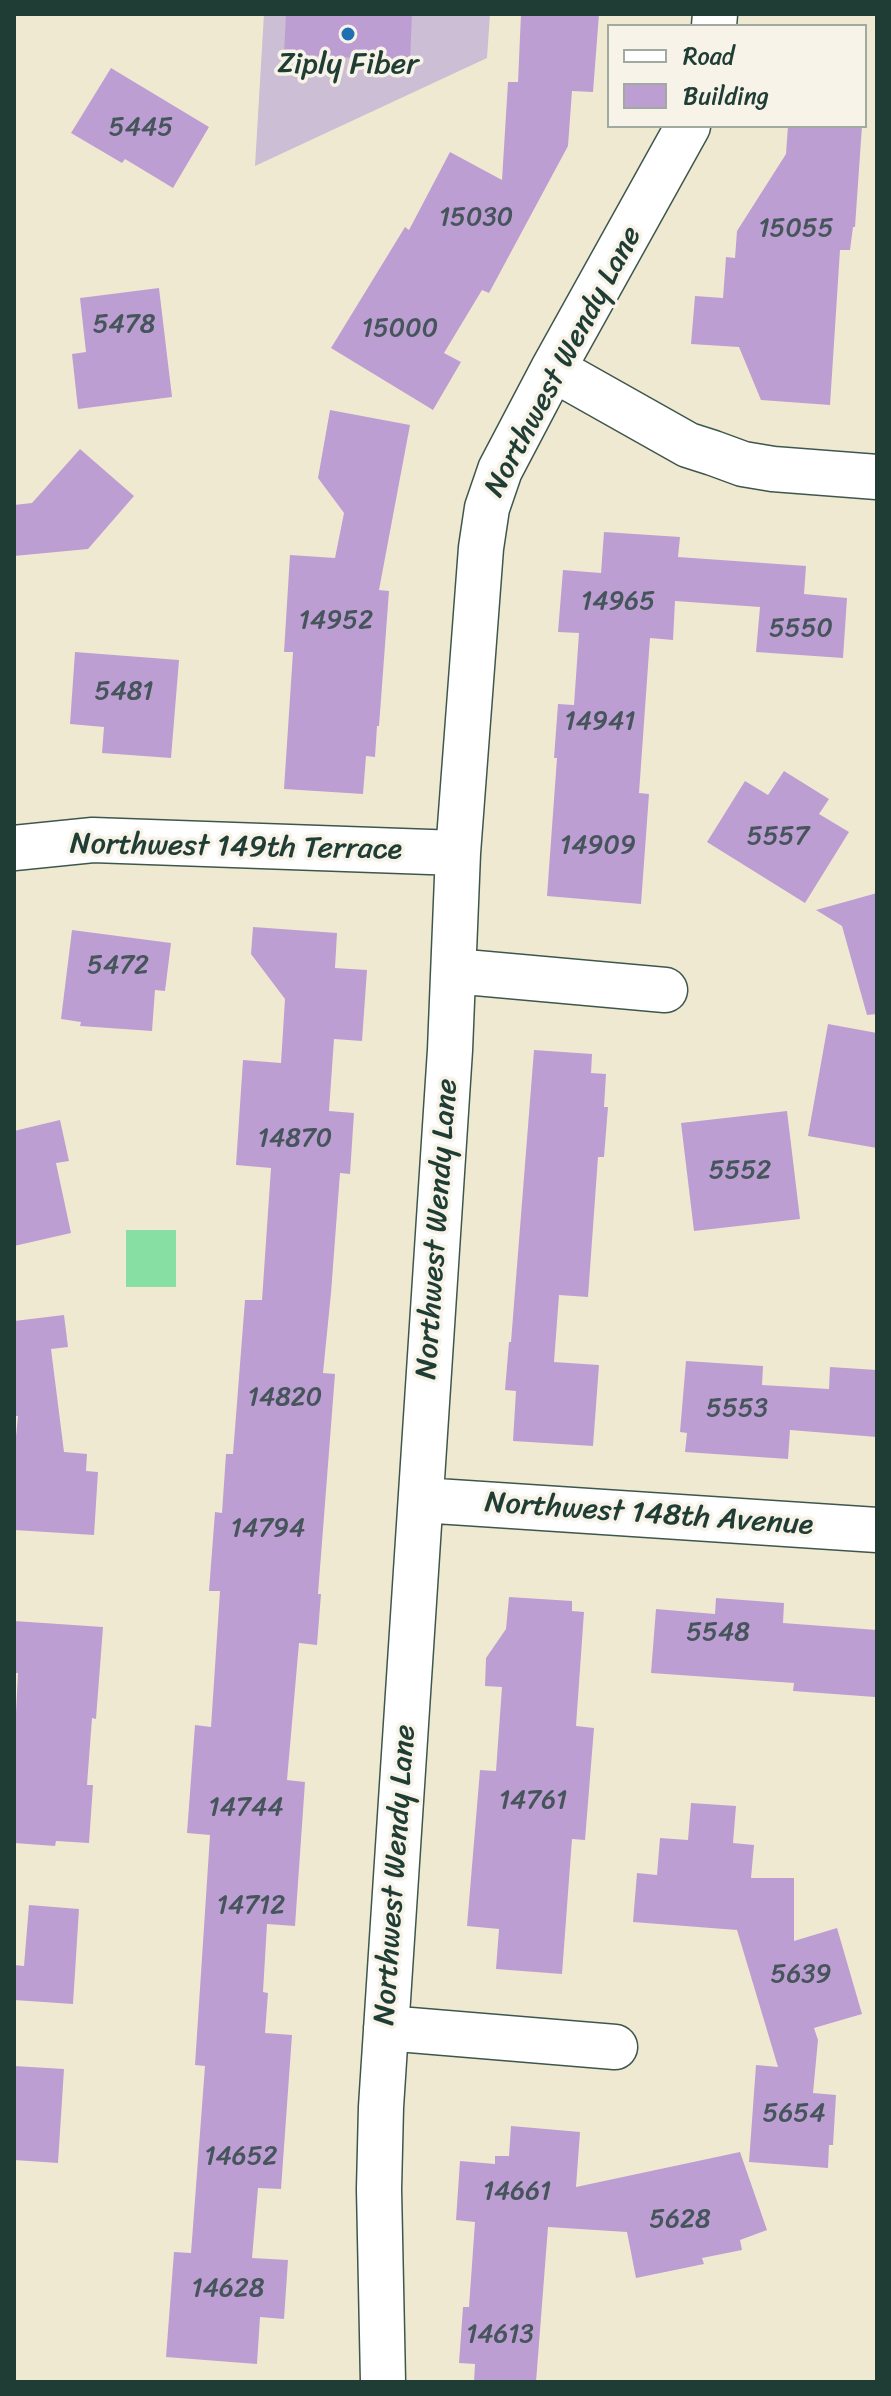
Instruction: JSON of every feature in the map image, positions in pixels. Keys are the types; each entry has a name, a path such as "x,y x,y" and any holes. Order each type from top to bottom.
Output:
{"street":[{"name":"Northwest Wendy Lane","path":"383,2382 379,2189 381,2107 454,971 458,853 481,548 487,508 500,470 687,128"},
{"path":"553,369 688,445 743,464 877,477"},
{"name":"Northwest 149th Terrace","path":"14,848 93,840 458,853"},
{"path":"454,971 665,990"},
{"name":"Northwest 148th Avenue","path":"421,1500 877,1530"},
{"path":"386,2028 615,2047"}],"shaded area":[{"path":"264,14 490,14 487,58 255,166"}],"green space":[{"path":"126,1230 176,1230 176,1287 126,1287"}],"building":[{"name":"Ziply Fiber","path":"286,14 412,14 410,61 284,54"},
{"path":"521,14 599,14 593,92 572,91 568,146 489,293 482,290 444,353 461,362 433,410 331,348 405,227 409,230 450,152 502,180 508,82 518,82"},
{"path":"111,68 209,127 173,188 125,159 122,163 71,133"},
{"path":"788,128 862,128 855,227 850,250 840,250 830,405 761,400 739,347 691,344 695,296 723,298 726,257 735,258 737,231 786,154"},
{"path":"159,288 172,397 78,409 72,354 86,352 80,298"},
{"path":"330,410 410,425 379,590 389,591 379,726 375,757 366,756 363,794 284,789 293,652 284,652 290,555 335,558 344,513 318,478"},
{"path":"80,449 134,496 88,549 14,556 14,505 32,503"},
{"path":"604,532 680,537 678,557 806,566 804,594 847,598 843,658 756,652 760,607 675,601 673,640 650,638 639,793 649,794 641,904 547,896 558,704 574,705 579,633 558,632 563,570 601,573"},
{"path":"75,652 179,660 171,758 102,753 104,727 70,724"},
{"path":"784,771 829,799 819,814 849,832 805,903 707,842 745,781 768,795"},
{"path":"877,893 877,1014 867,1015 842,926 816,910"},
{"path":"253,927 337,933 335,968 367,970 362,1041 334,1039 329,1111 354,1113 350,1174 340,1173 323,1373 335,1374 317,1645 299,1643 287,1780 305,1782 295,1926 267,1924 263,1992 268,1993 265,2033 292,2035 281,2189 258,2188 252,2258 288,2260 284,2319 260,2317 257,2364 166,2357 174,2252 191,2253 205,2066 195,2065 210,1835 187,1833 195,1725 211,1727 220,1591 209,1591 215,1512 222,1513 226,1454 233,1454 245,1300 262,1300 271,1168 236,1165 243,1060 281,1063 285,999 251,954"},
{"path":"72,930 171,943 165,991 155,990 152,1031 80,1026 81,1022 61,1019"},
{"path":"828,1024 877,1033 877,1148 808,1136"},
{"path":"534,1050 592,1054 591,1073 606,1074 604,1107 608,1107 604,1157 598,1157 588,1297 559,1295 554,1362 599,1365 593,1446 513,1441 516,1391 505,1390"},
{"path":"787,1111 800,1219 694,1231 681,1123"},
{"path":"60,1120 69,1161 56,1163 71,1233 14,1246 14,1131"},
{"path":"64,1315 68,1347 51,1349 64,1452 87,1454 86,1471 98,1472 94,1535 14,1530 14,1457 18,1416 14,1416 14,1321"},
{"path":"686,1361 763,1366 762,1385 829,1389 830,1367 877,1370 877,1437 790,1430 788,1459 685,1452 687,1433 680,1432"},
{"path":"509,1597 572,1601 572,1611 584,1612 576,1726 594,1728 585,1840 572,1839 562,1974 496,1969 499,1929 467,1926 480,1770 496,1771 502,1687 485,1686 486,1658 506,1629"},
{"path":"716,1598 784,1603 783,1623 877,1630 875,1697 793,1691 794,1683 651,1673 656,1609 715,1614"},
{"path":"14,1621 103,1627 87,1785 93,1785 89,1843 56,1841 55,1846 14,1843 18,1673 14,1673"},
{"path":"691,1803 736,1806 733,1843 754,1845 751,1878 794,1878 794,1941 837,1928 862,2014 814,2028 818,2040 813,2093 836,2095 833,2145 829,2145 828,2168 749,2162 756,2065 778,2067 737,1930 633,1922 637,1873 657,1875 660,1838 688,1840"},
{"path":"29,1905 79,1909 73,2004 14,2000 14,1965 24,1966"},
{"path":"14,2066 64,2069 58,2163 14,2160"},
{"path":"511,2126 580,2132 576,2187 740,2152 767,2230 740,2240 742,2250 702,2258 704,2264 636,2278 627,2232 548,2227 536,2382 474,2382 475,2364 459,2363 463,2307 469,2307 475,2222 456,2220 460,2161 495,2164 495,2156 509,2156"}],"place":[{"name":"Ziply Fiber","path":"348,34"}]}
